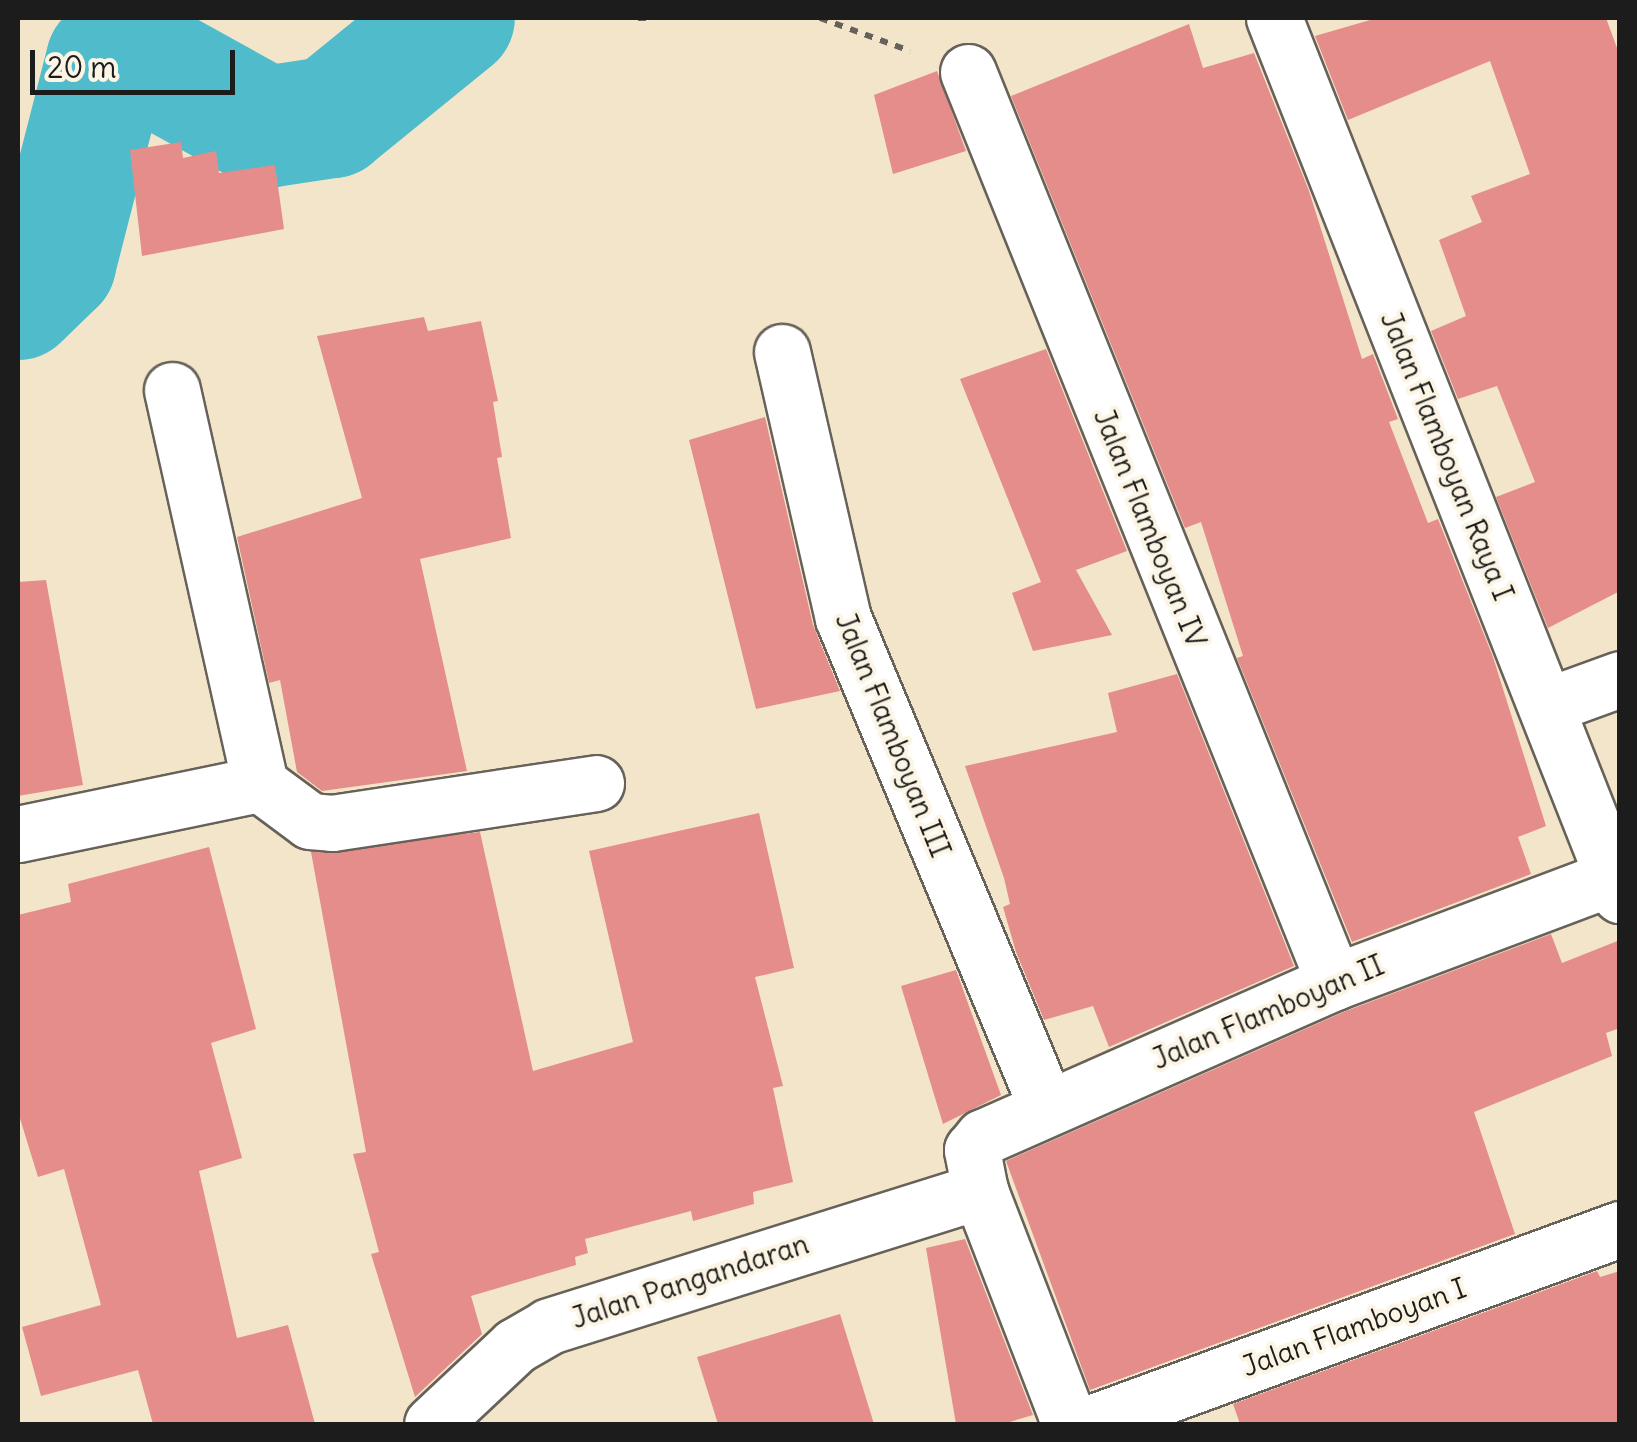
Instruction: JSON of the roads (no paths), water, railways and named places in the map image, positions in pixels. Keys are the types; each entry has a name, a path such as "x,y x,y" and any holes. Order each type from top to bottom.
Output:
{"street":[{"name":"Jalan Flamboyan Raya I","path":"1274,18 1616,886"},
{"name":"Jalan Flamboyan IV","path":"968,72 1334,982"},
{"name":"Jalan Flamboyan III","path":"782,352 843,618 1046,1106"},
{"path":"172,390 260,784 310,821 332,824 596,783"},
{"path":"1546,706 1620,679"},
{"path":"18,834 260,784"},
{"name":"Jalan Flamboyan II","path":"980,1191 972,1150 983,1137 1046,1106 1334,982 1616,886"},
{"path":"980,1191 1066,1414 1077,1424"},
{"name":"Jalan Pangandaran","path":"432,1424 515,1346 550,1326 980,1191"},
{"name":"Jalan Flamboyan I","path":"1088,1424 1620,1230"}],"waterway":[{"path":"18,299 55,263 107,61 136,55 266,127 332,117 454,18"}]}
